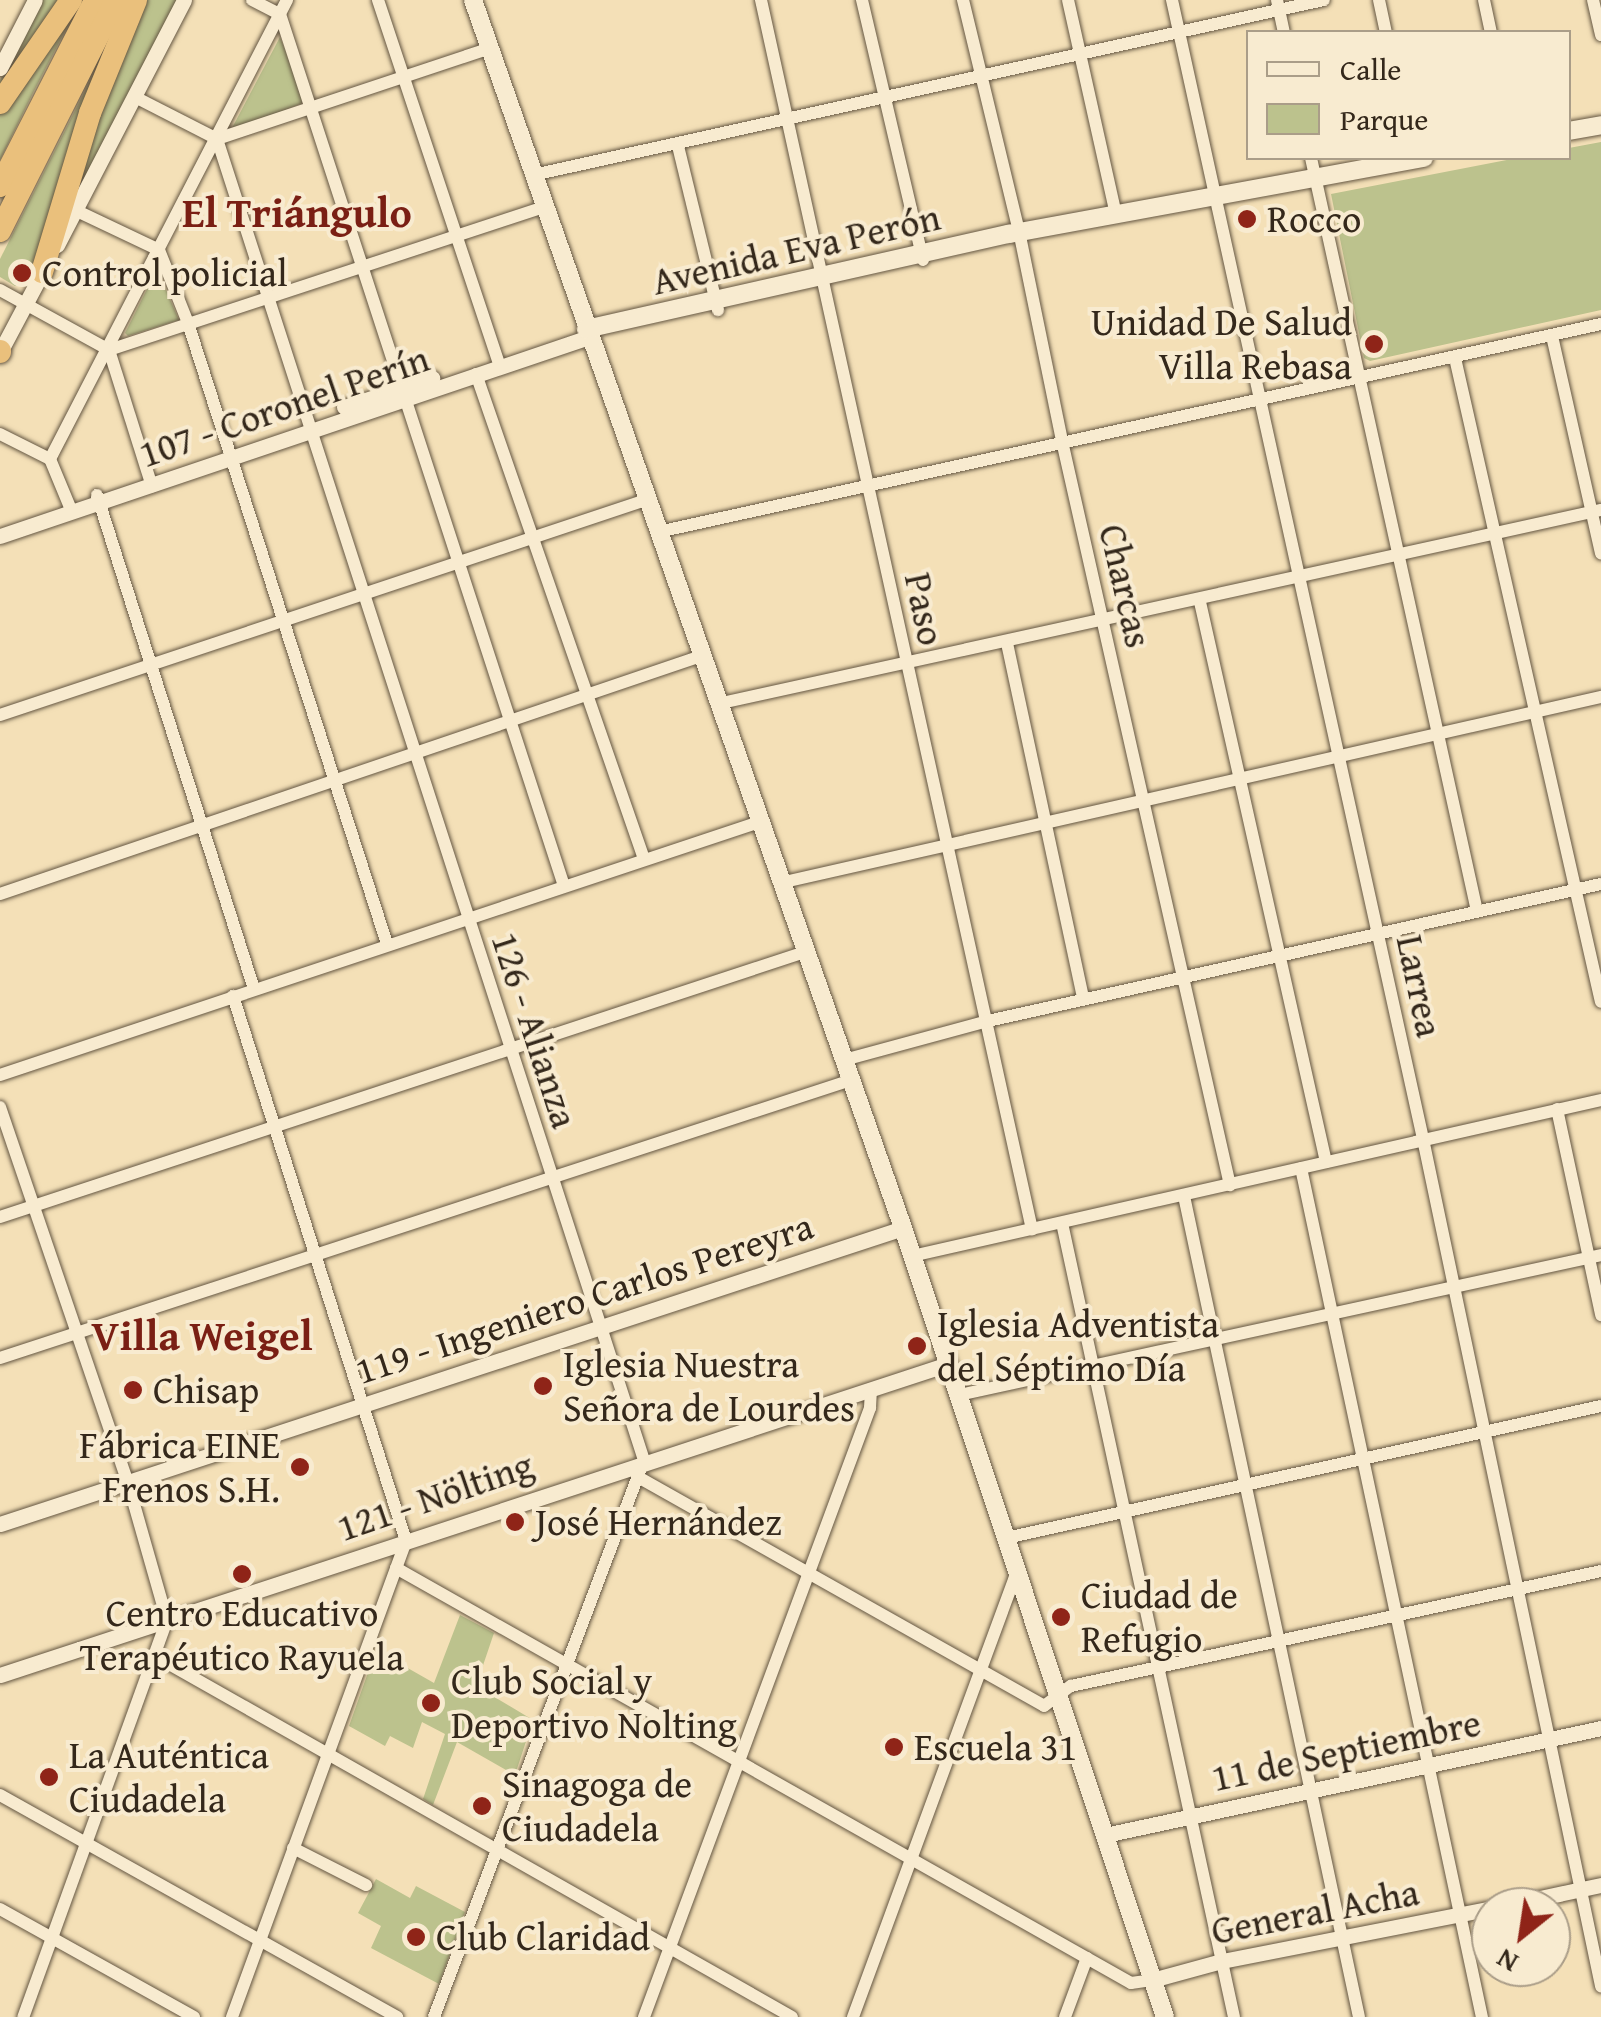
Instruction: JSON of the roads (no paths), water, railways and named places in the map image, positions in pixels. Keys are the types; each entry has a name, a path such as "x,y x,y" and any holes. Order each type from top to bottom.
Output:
{"highway":[{"path":"0,103 71,0"},
{"path":"0,186 94,0"},
{"path":"0,231 116,0"},
{"path":"42,272 70,206 95,100 136,0"}],"main road":[{"path":"473,0 758,822 904,1228 1165,2017"},
{"path":"1571,131 1601,124"},
{"name":"Avenida Eva Perón","path":"587,333 922,258 1011,242 1020,236 1216,194 1313,167 1393,160"}],"street":[{"path":"0,68 35,0"},
{"path":"184,0 135,97 70,206 159,250 188,323 387,944"},
{"path":"252,0 280,14 564,886"},
{"path":"50,459 287,0"},
{"path":"378,0 499,363"},
{"name":"Paso","path":"761,0 1032,1229"},
{"path":"862,0 922,258"},
{"name":"Charcas","path":"964,0 1230,1185"},
{"path":"1068,0 1116,215"},
{"name":"Larrea","path":"1172,0 1424,1139 1601,1986"},
{"path":"533,175 678,146 1179,32 1278,5 1324,0"},
{"path":"1379,0 1386,30"},
{"path":"1484,0 1491,30"},
{"path":"1594,0 1601,35"},
{"path":"1278,5 1284,30"},
{"path":"135,97 217,139 490,48"},
{"name":"126 - Alianza","path":"217,139 644,1460"},
{"path":"678,146 716,306"},
{"path":"1313,167 1477,911"},
{"path":"108,350 544,208"},
{"path":"0,352 42,272"},
{"path":"0,290 108,350 150,482"},
{"path":"658,532 1601,324"},
{"name":"107 - Coronel Perín","path":"0,536 230,452 587,333"},
{"path":"1552,336 1596,511 1601,554"},
{"path":"1455,358 1601,1002"},
{"name":"107 - Coronel Perín","path":"406,392 476,374 499,363"},
{"path":"476,374 644,859"},
{"path":"0,434 50,459 71,508"},
{"path":"98,499 254,989"},
{"path":"0,716 646,500"},
{"name":"107 - Coronel Perín","path":"0,525 71,508"},
{"path":"718,704 1200,602 1596,511"},
{"path":"1200,602 1326,1162"},
{"path":"1007,643 1084,999"},
{"path":"0,894 511,724 701,656"},
{"path":"780,883 1044,820 1601,697"},
{"path":"0,1074 758,822"},
{"path":"844,1060 1084,999 1601,884"},
{"path":"0,1218 805,952"},
{"path":"232,2017 406,1540 233,996"},
{"path":"0,1358 850,1080"},
{"path":"912,1256 1601,1100"},
{"path":"0,1107 74,1334 128,1483 167,1620 23,2017"},
{"path":"1557,1109 1595,1257 1601,1316"},
{"path":"1301,1168 1482,2017"},
{"path":"1184,1196 1359,2017"},
{"path":"1062,1223 1234,2017"},
{"name":"119 - Ingeniero Carlos Pereyra","path":"0,1524 904,1228"},
{"path":"959,1396 1595,1257"},
{"name":"121 - Nölting","path":"0,1675 644,1460 948,1364"},
{"path":"644,2017 870,1408 870,1390"},
{"path":"1006,1538 1244,1482 1601,1406"},
{"path":"434,2017 644,1460"},
{"path":"638,1477 1044,1706 1071,1686 1601,1571"},
{"path":"396,1568 1086,1958 1131,1982 1152,1980"},
{"path":"853,2017 1017,1571"},
{"path":"154,1656 792,2017"},
{"name":"11 de Septiembre","path":"1105,1835 1601,1728"},
{"path":"0,1795 397,2017"},
{"path":"293,1848 366,1885"},
{"name":"General Acha","path":"1571,1892 1601,1885"},
{"path":"0,1910 194,2017"},
{"name":"General Acha","path":"1152,1980 1222,1961 1471,1913"},
{"path":"1065,2017 1086,1958"}],"place":[{"name":"Rocco","path":"1247,219"},
{"name":"Control policial","path":"22,273"},
{"name":"Unidad De Salud Villa Rebasa","path":"1374,344"},
{"name":"Iglesia Adventista del Séptimo Día","path":"917,1346"},
{"name":"Iglesia Nuestra Señora de Lourdes","path":"543,1386"},
{"name":"Chisap","path":"133,1390"},
{"name":"Fábrica EINE Frenos S.H.","path":"300,1467"},
{"name":"José Hernández","path":"515,1522"},
{"name":"Centro Educativo Terapéutico Rayuela","path":"242,1574"},
{"name":"Ciudad de Refugio","path":"1061,1617"},
{"name":"Club Social y Deportivo Nolting","path":"431,1703"},
{"name":"Escuela 31","path":"894,1747"},
{"name":"La Auténtica Ciudadela","path":"49,1777"},
{"name":"Sinagoga de Ciudadela","path":"482,1806"},
{"name":"Club Claridad","path":"416,1937"}],"district":[{"name":"El Triángulo","path":"297,212"},
{"name":"Villa Weigel","path":"202,1335"}]}
